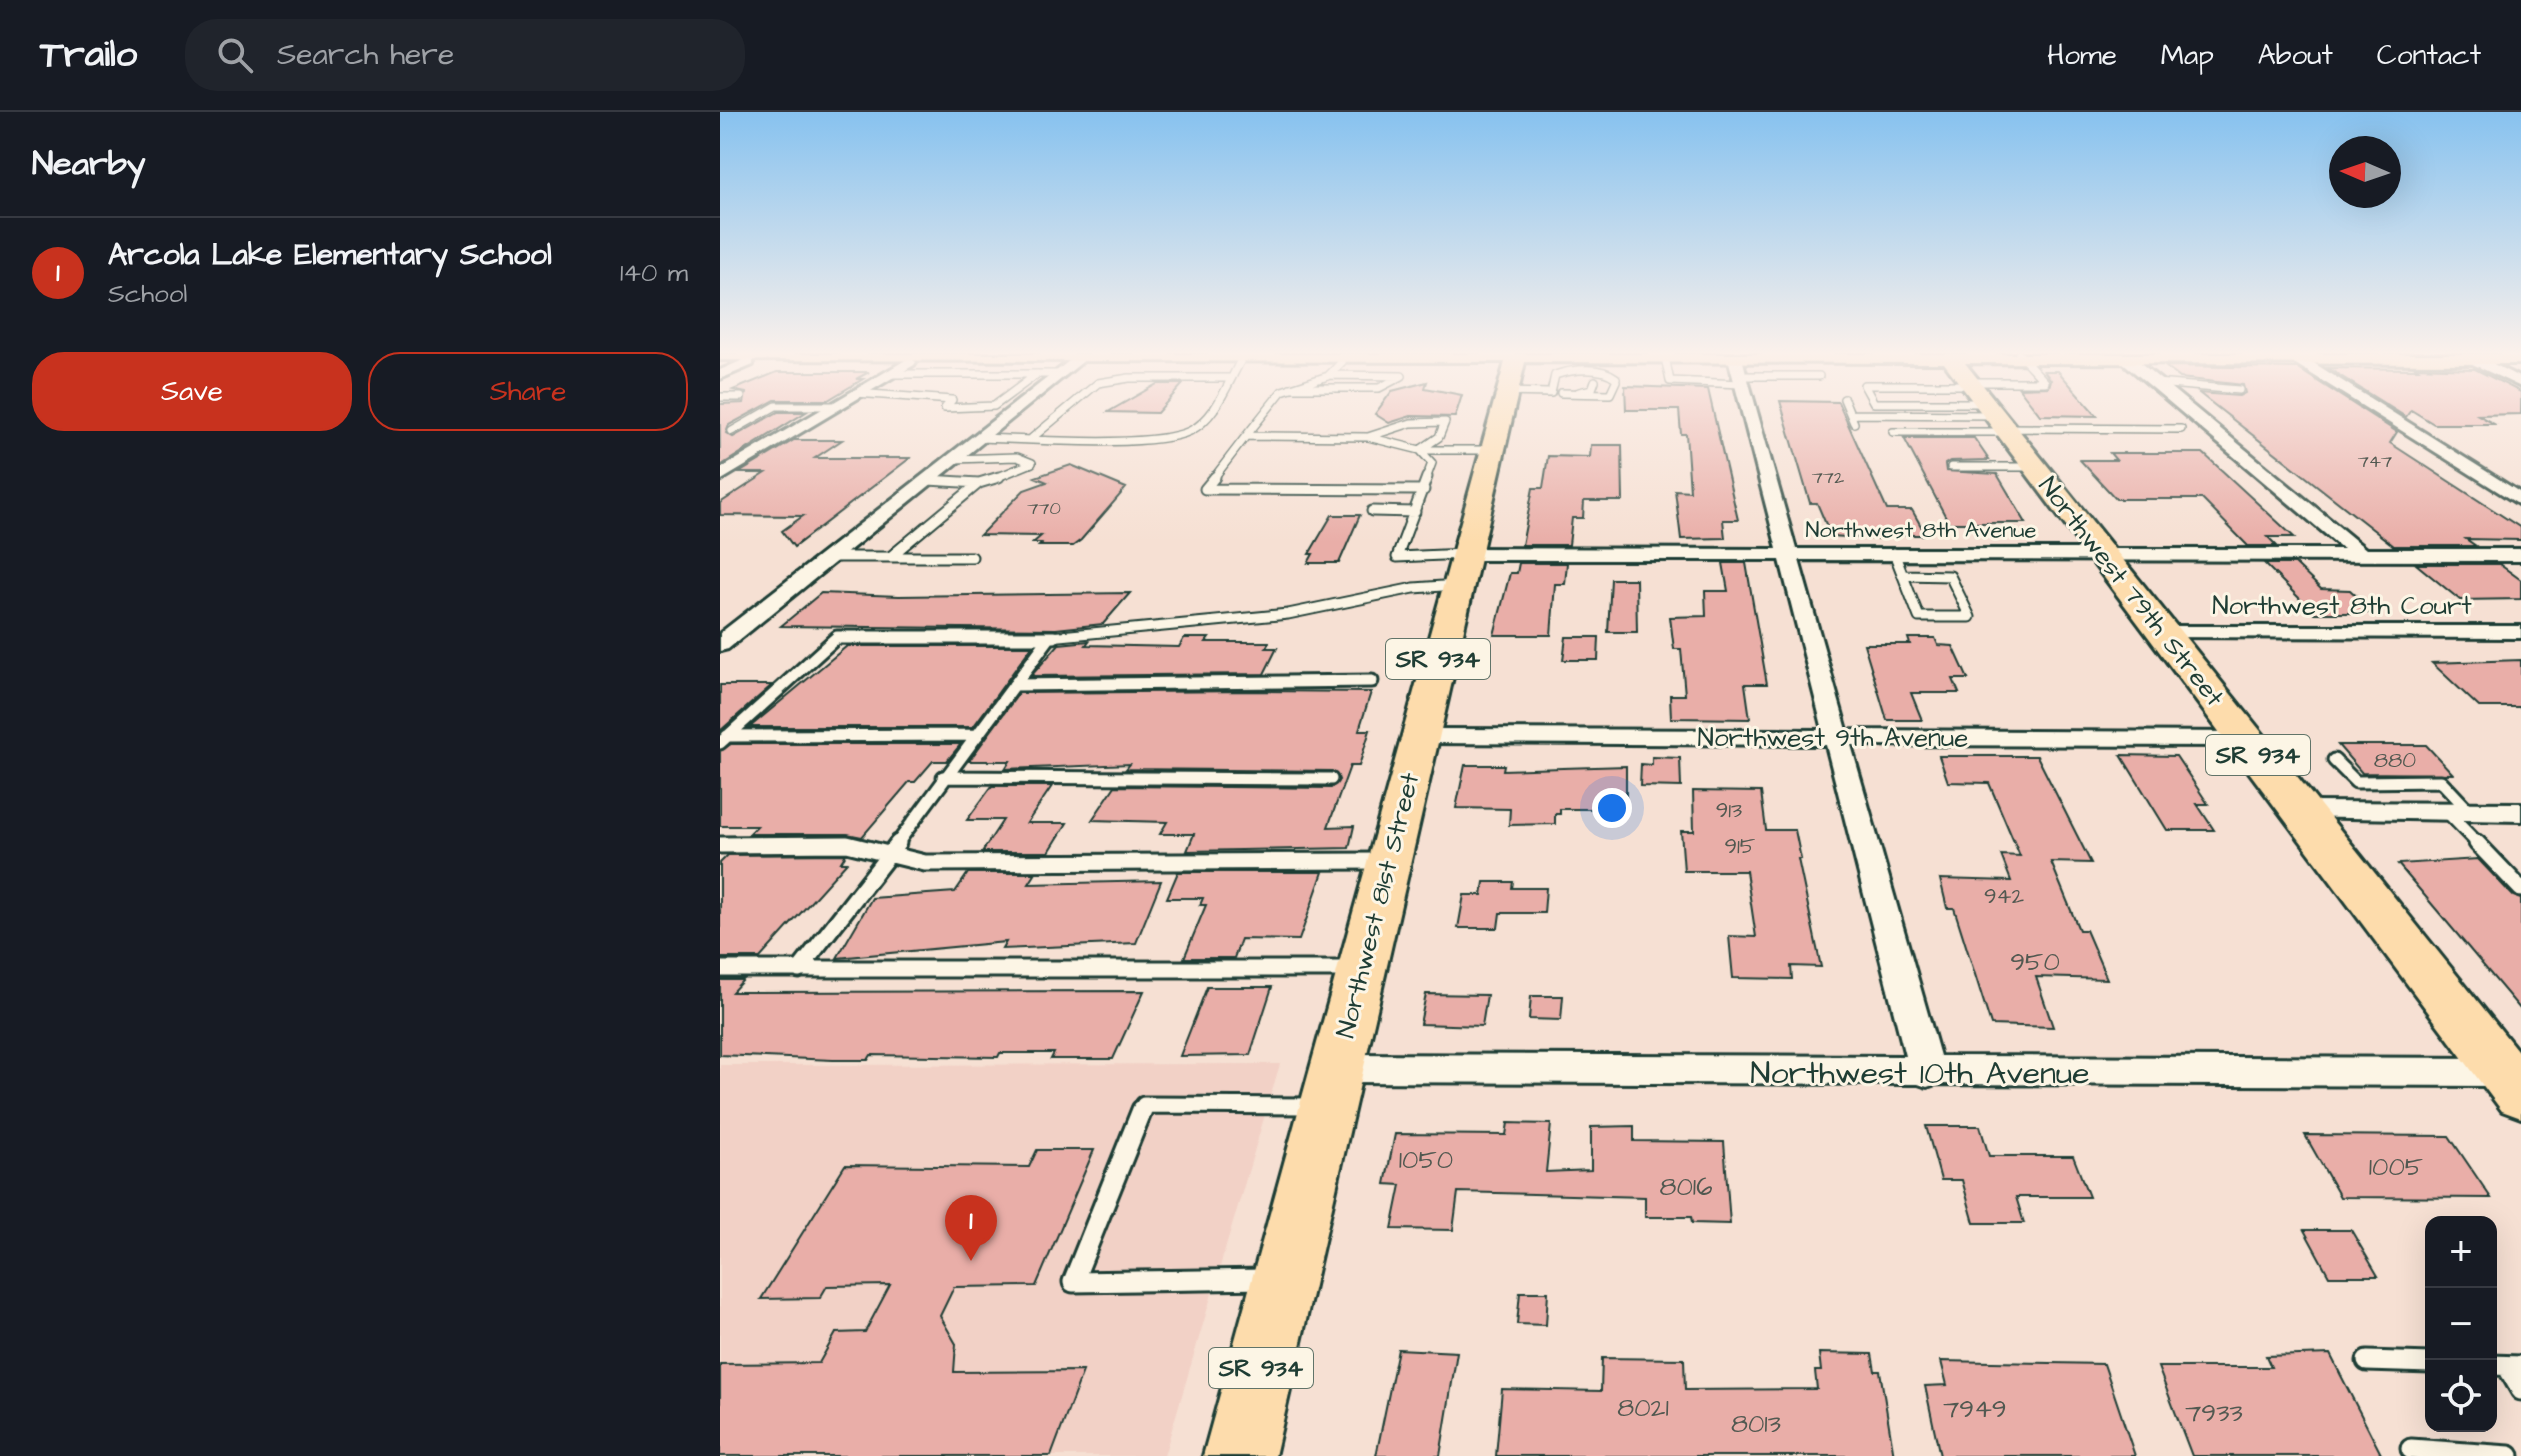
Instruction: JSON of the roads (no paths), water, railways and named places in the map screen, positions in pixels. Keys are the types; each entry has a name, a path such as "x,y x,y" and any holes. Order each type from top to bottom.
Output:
{"main road":[{"name":"Northwest 81st Street","path":"1239,1456 1500,417"},
{"name":"Northwest 79th Street","path":"1997,417 2512,1083"}],"street":[{"path":"720,476 818,417"},
{"path":"720,644 1007,417"},
{"path":"1751,417 1927,1073"},
{"path":"2196,417 2363,556"},
{"path":"2388,417 2521,501"},
{"name":"Northwest 8th Avenue","path":"1461,569 1788,552 2521,555"},
{"name":"Northwest 8th Court","path":"2164,632 2521,632"},
{"name":"Northwest 9th Avenue","path":"1419,736 2247,739"},
{"path":"2301,811 2521,812"},
{"name":"Northwest 10th Avenue","path":"1332,1087 1927,1073 2512,1083"}],"lane":[{"path":"732,431 757,417"},
{"path":"1032,438 1058,417"},
{"path":"980,438 1157,439 1187,433 1205,417"},
{"path":"1260,417 1205,489 1424,490"},
{"path":"1852,417 1854,423"},
{"path":"1893,432 1952,417"},
{"path":"2074,417 2181,429"},
{"path":"1368,437 1411,423 1445,422 1439,437 1420,450"},
{"path":"1246,436 1368,437 1420,450 1490,450"},
{"path":"1420,450 1432,463 1397,557 1461,569"},
{"path":"928,480 979,483 1027,468 1032,463 1017,457 954,459"},
{"path":"1951,467 2036,467"},
{"path":"890,557 979,483"},
{"path":"1372,511 1415,512"},
{"path":"1894,553 1919,617 1970,617 1950,576 1903,575"},
{"path":"830,557 972,557"},
{"path":"723,738 837,637 1050,637 1126,626 1289,614 1398,589 1461,569"},
{"path":"799,970 890,854 943,777 1050,637"},
{"path":"1014,685 1372,681"},
{"path":"723,738 978,735"},
{"path":"2334,760 2356,782 2441,781 2459,812 2521,889"},
{"path":"943,777 1331,779"},
{"path":"720,845 847,844 925,863 1388,861"},
{"path":"720,969 1360,969"},
{"path":"1283,1279 1073,1282 1144,1105 1332,1087"},
{"path":"2367,1361 2425,1363"},
{"path":"2506,1366 2521,1390"},
{"path":"2411,1449 2509,1456"}],"place":[{"name":"Arcola Lake Elementary School","path":"971,1261"}]}
